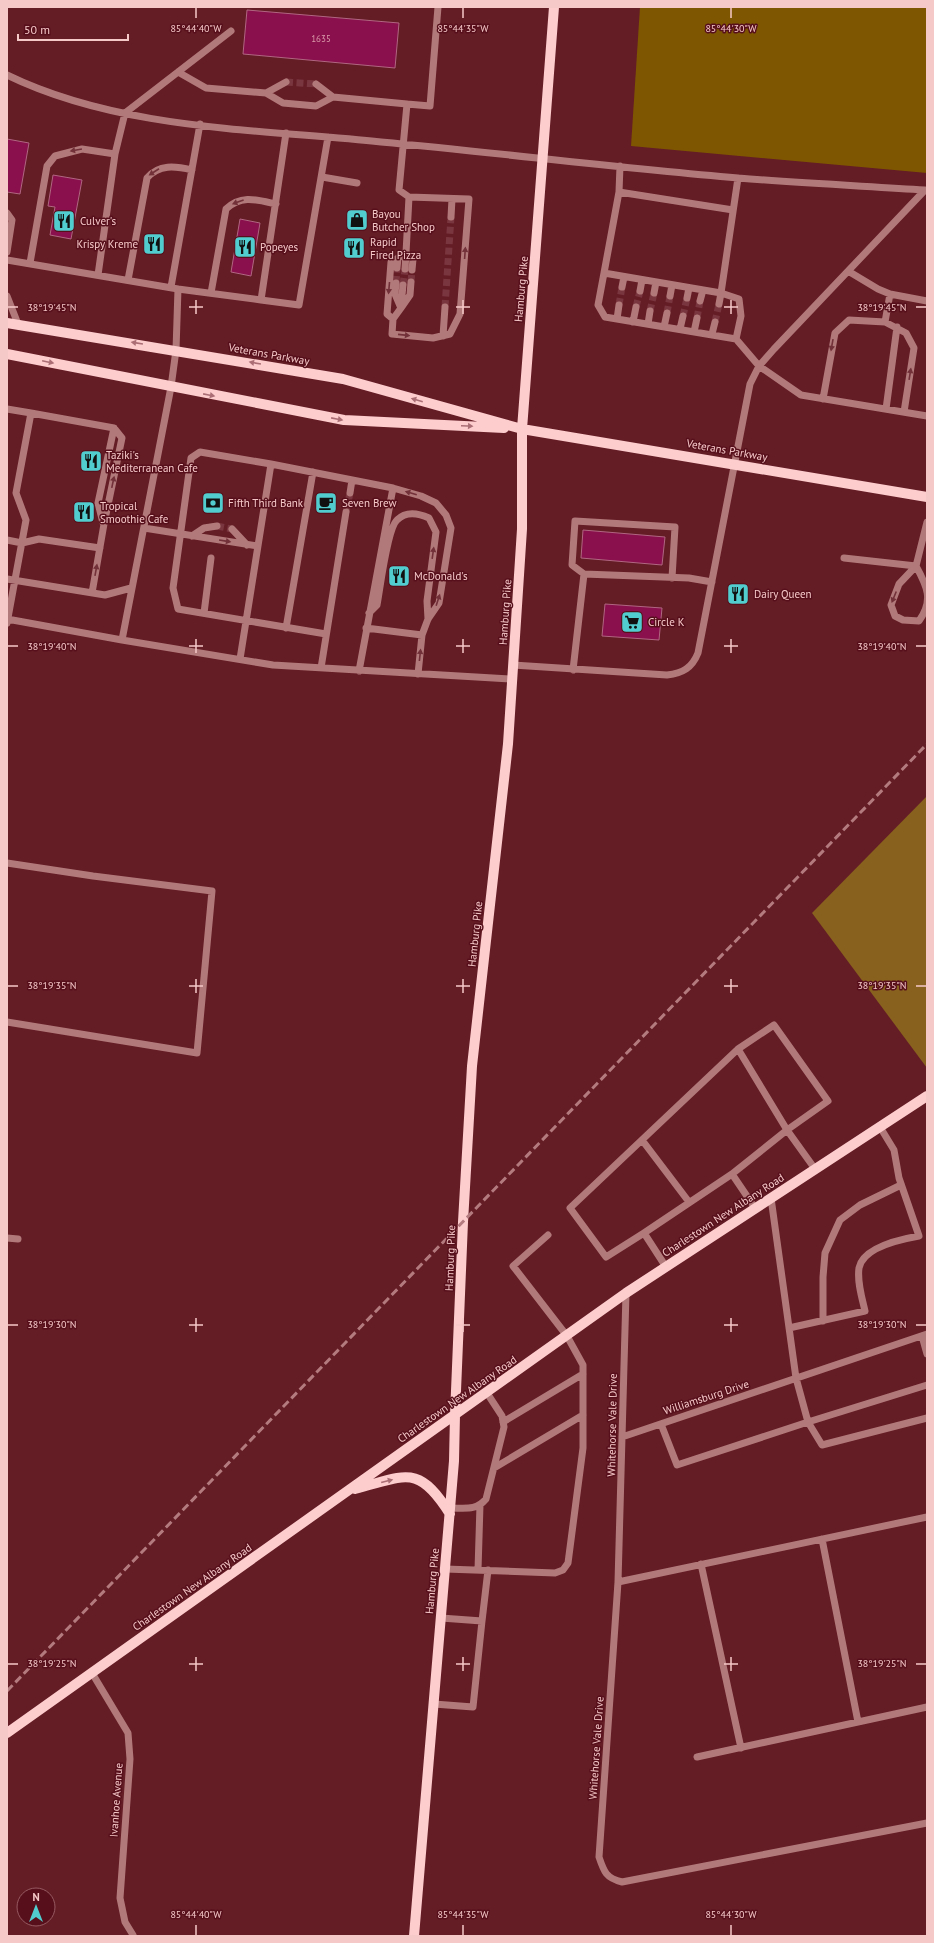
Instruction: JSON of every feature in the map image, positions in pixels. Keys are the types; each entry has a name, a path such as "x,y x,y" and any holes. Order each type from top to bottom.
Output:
{"main road":[{"name":"Hamburg Pike","path":"414,1936 454,1461 472,1066 508,744 522,529 522,429 544,159 554,7"},
{"name":"Veterans Parkway","path":"7,323 343,379 522,429 927,497"},
{"name":"Veterans Parkway","path":"7,354 344,420 522,429"},
{"name":"Charlestown New Albany Road","path":"7,1733 626,1293 927,1096"},
{"path":"349,1491 402,1477 414,1477 434,1490 450,1511"}],"street":[{"path":"316,84 333,97 430,106 438,7"},
{"path":"98,275 115,154 125,113 231,31"},
{"path":"178,72 206,88 266,93 283,103 316,106 333,97"},
{"path":"7,74 27,84 72,101 125,113 200,124 738,178 924,190 759,366 750,384 698,653 691,666 684,671 667,675 513,665"},
{"path":"266,93 286,82"},
{"path":"406,104 399,190 409,197 469,200 460,314 450,334 433,338 392,334 393,319 410,295 411,282"},
{"path":"122,640 171,387 176,350 175,288 200,124"},
{"path":"262,300 286,133"},
{"path":"7,260 175,288 299,305 328,137"},
{"path":"30,263 47,166 55,156 82,149 115,154"},
{"path":"620,166 619,192 598,305 605,317 736,339 759,366 801,395 927,416"},
{"path":"128,280 147,178 152,173 163,168 181,168 192,170"},
{"path":"322,177 357,183"},
{"path":"718,304 721,293 738,178"},
{"path":"619,192 733,210"},
{"path":"398,258 405,269 409,197"},
{"path":"211,293 226,209 233,202 247,199 276,204"},
{"path":"451,216 452,199"},
{"path":"7,213 12,220 7,252"},
{"path":"393,319 386,314 391,262 406,253"},
{"path":"848,271 878,289 890,294 927,301"},
{"path":"604,273 721,293 739,299 741,316 736,339"},
{"path":"622,287 624,277"},
{"path":"640,291 642,280"},
{"path":"654,294 656,282"},
{"path":"400,284 395,294 401,308"},
{"path":"670,296 672,285"},
{"path":"687,298 690,288"},
{"path":"700,301 703,290"},
{"path":"885,322 890,294"},
{"path":"7,296 18,324"},
{"path":"617,319 619,305"},
{"path":"443,336 445,307"},
{"path":"633,322 636,307"},
{"path":"648,324 650,311"},
{"path":"664,327 667,314"},
{"path":"680,329 683,316"},
{"path":"694,332 697,318"},
{"path":"823,399 834,332 849,320 885,322 906,332 914,348 904,412"},
{"path":"712,334 715,322"},
{"path":"886,409 897,327"},
{"path":"7,409 114,428 122,438 104,524 92,593"},
{"path":"31,413 16,494 26,520 7,620 273,665 512,679"},
{"path":"326,634 178,609 173,588 191,458 200,452 271,464 393,488 421,496 436,503 446,515 451,528 439,603 428,620 422,635 418,674"},
{"path":"240,660 271,464"},
{"path":"286,628 313,472"},
{"path":"350,493 352,480"},
{"path":"359,671 393,488"},
{"path":"320,668 346,512"},
{"path":"369,613 378,605 391,533 396,521 406,515 418,514 429,518 436,532 427,601 428,620"},
{"path":"672,578 675,527 575,521 572,565 584,574 672,578 689,578 712,582"},
{"path":"916,566 927,587 926,611 919,621 903,620 895,616 891,605 899,584 916,566 927,522"},
{"path":"192,536 204,528 217,526"},
{"path":"144,528 258,546"},
{"path":"232,529 247,545"},
{"path":"7,540 22,542 39,539 100,548"},
{"path":"204,613 212,558"},
{"path":"844,558 916,566"},
{"path":"573,670 584,574"},
{"path":"7,579 105,594 131,588"},
{"path":"366,628 422,635"},
{"path":"7,863 212,892 197,1053 7,1022"},
{"path":"774,1025 828,1101 787,1130 732,1174 644,1233 606,1256 570,1208 738,1049 774,1025"},
{"path":"738,1049 787,1130 815,1169"},
{"path":"789,1328 864,1312 859,1281 859,1267 868,1255 890,1242 919,1236 902,1185 894,1150 880,1127"},
{"path":"642,1140 690,1202"},
{"path":"732,1174 755,1208"},
{"path":"823,1320 823,1277 825,1253 840,1220 860,1205 902,1185"},
{"path":"771,1198 796,1378 808,1422 822,1445 927,1418"},
{"path":"644,1233 666,1267"},
{"path":"445,1569 555,1572 563,1570 568,1563 583,1448 583,1365 567,1336 513,1266 548,1235"},
{"path":"7,1238 18,1239"},
{"name":"Whitehorse Vale Drive","path":"626,1293 618,1582 600,1857 604,1870 611,1880 622,1882 927,1823"},
{"path":"925,1335 927,1354"},
{"name":"Williamsburg Drive","path":"622,1436 925,1335"},
{"path":"503,1422 583,1374"},
{"path":"661,1424 677,1465 927,1385"},
{"path":"450,1511 474,1508 486,1499 504,1427 502,1416 486,1392"},
{"path":"494,1468 583,1415"},
{"path":"478,1570 480,1505"},
{"path":"618,1582 927,1517"},
{"path":"822,1539 858,1722"},
{"path":"701,1564 741,1748"},
{"path":"434,1704 473,1707 488,1570"},
{"path":"441,1618 482,1621"},
{"name":"Ivanhoe Avenue","path":"92,1673 128,1733 130,1759 120,1898 125,1922 133,1935"},
{"path":"697,1757 927,1707"}],"shaded area":[{"path":"640,7 927,7 927,173 631,146"},
{"path":"927,796 927,1068 812,913"}],"building":[{"path":"247,10 399,23 395,68 243,54"},
{"path":"7,139 29,143 20,194 7,192"},
{"name":"Culver's","path":"53,175 82,180 71,239 50,235 55,207 48,206"},
{"name":"Popeyes","path":"240,219 260,223 251,276 231,272"},
{"path":"583,530 665,537 662,565 581,558"},
{"name":"Circle K","path":"605,604 662,608 659,640 602,636"}],"tunnel":[{"path":"286,82 316,84"},
{"path":"445,307 451,217"},
{"path":"396,283 397,268"},
{"path":"403,285 405,269"},
{"path":"411,282 412,270"},
{"path":"619,305 622,287"},
{"path":"636,307 640,291"},
{"path":"650,311 654,293"},
{"path":"667,313 670,296"},
{"path":"683,316 687,298"},
{"path":"697,318 700,301"},
{"path":"715,322 719,304"},
{"path":"346,512 350,493"},
{"path":"217,526 232,529"}],"railway":[{"path":"7,1691 927,744"}],"place":[{"name":"Bayou Butcher Shop","path":"357,220"},
{"name":"Culver's","path":"64,221"},
{"name":"Krispy Kreme","path":"154,244"},
{"name":"Popeyes","path":"245,247"},
{"name":"Rapid Fired Pizza","path":"354,248"},
{"name":"Taziki's Mediterranean Cafe","path":"91,461"},
{"name":"Fifth Third Bank","path":"213,503"},
{"name":"Seven Brew","path":"326,503"},
{"name":"Tropical Smoothie Cafe","path":"84,512"},
{"name":"McDonald's","path":"399,576"},
{"name":"Dairy Queen","path":"738,594"},
{"name":"Circle K","path":"632,622"}]}
